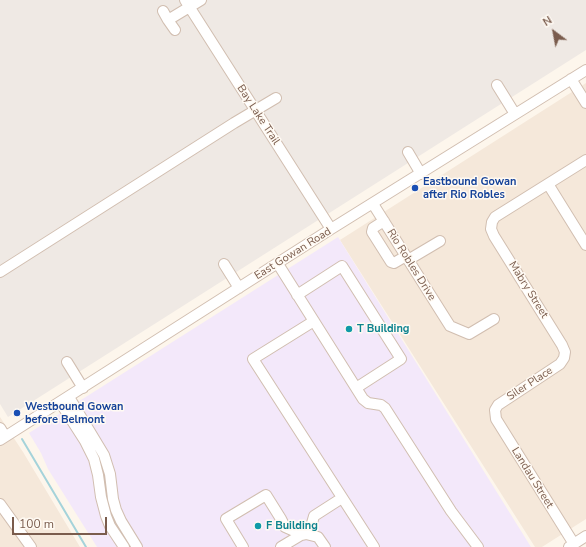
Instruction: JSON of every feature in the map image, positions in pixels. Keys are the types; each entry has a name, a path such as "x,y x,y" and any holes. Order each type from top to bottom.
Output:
{"street":[{"path":"168,20 187,4 200,0"},
{"name":"Bay Lake Trail","path":"187,4 331,230"},
{"path":"163,10 175,30"},
{"name":"East Gowan Road","path":"2,435 83,388 586,70"},
{"path":"571,79 586,103"},
{"path":"497,85 516,114"},
{"path":"0,272 276,98"},
{"path":"408,152 421,174"},
{"path":"586,160 548,184 586,246"},
{"name":"Mabry Street","path":"548,184 496,217 492,222 492,229 494,236 562,345 565,352 564,358"},
{"name":"Rio Robles Drive","path":"373,204 450,326 469,334 494,319"},
{"path":"384,221 372,228 372,232 391,262 394,263 407,258 440,241"},
{"path":"224,264 239,288"},
{"path":"278,264 365,401 372,404 379,404 385,408 451,511 478,547"},
{"path":"297,295 342,266 401,360 356,388"},
{"path":"314,321 253,360 374,547"},
{"name":"Siler Place","path":"495,410 498,405 560,364 564,358"},
{"path":"67,362 83,388"},
{"path":"64,399 94,459 106,516 110,526 124,547"},
{"path":"64,399 104,455 110,474 116,510 124,527 137,547"},
{"name":"Landau Street","path":"495,410 496,419 572,545"},
{"path":"243,547 226,520 266,495 281,519 283,526 304,535 318,537 325,547"},
{"path":"281,547 304,535 314,516 342,498"},
{"path":"0,504 31,547"},
{"path":"572,545 586,536"}],"shaded area":[{"path":"0,0 586,0 586,50 8,417 0,404"},
{"path":"586,83 586,519 542,547 535,547 340,240"},
{"path":"338,237 531,547 97,547 48,469 41,453 29,433"},
{"path":"0,417 23,452 80,547 0,547"}],"waterway":[{"path":"22,439 86,547"}],"place":[{"name":"Eastbound Gowan after Rio Robles","path":"415,188"},
{"name":"T Building","path":"349,329"},
{"name":"Westbound Gowan before Belmont","path":"17,413"},
{"name":"F Building","path":"258,526"}]}
